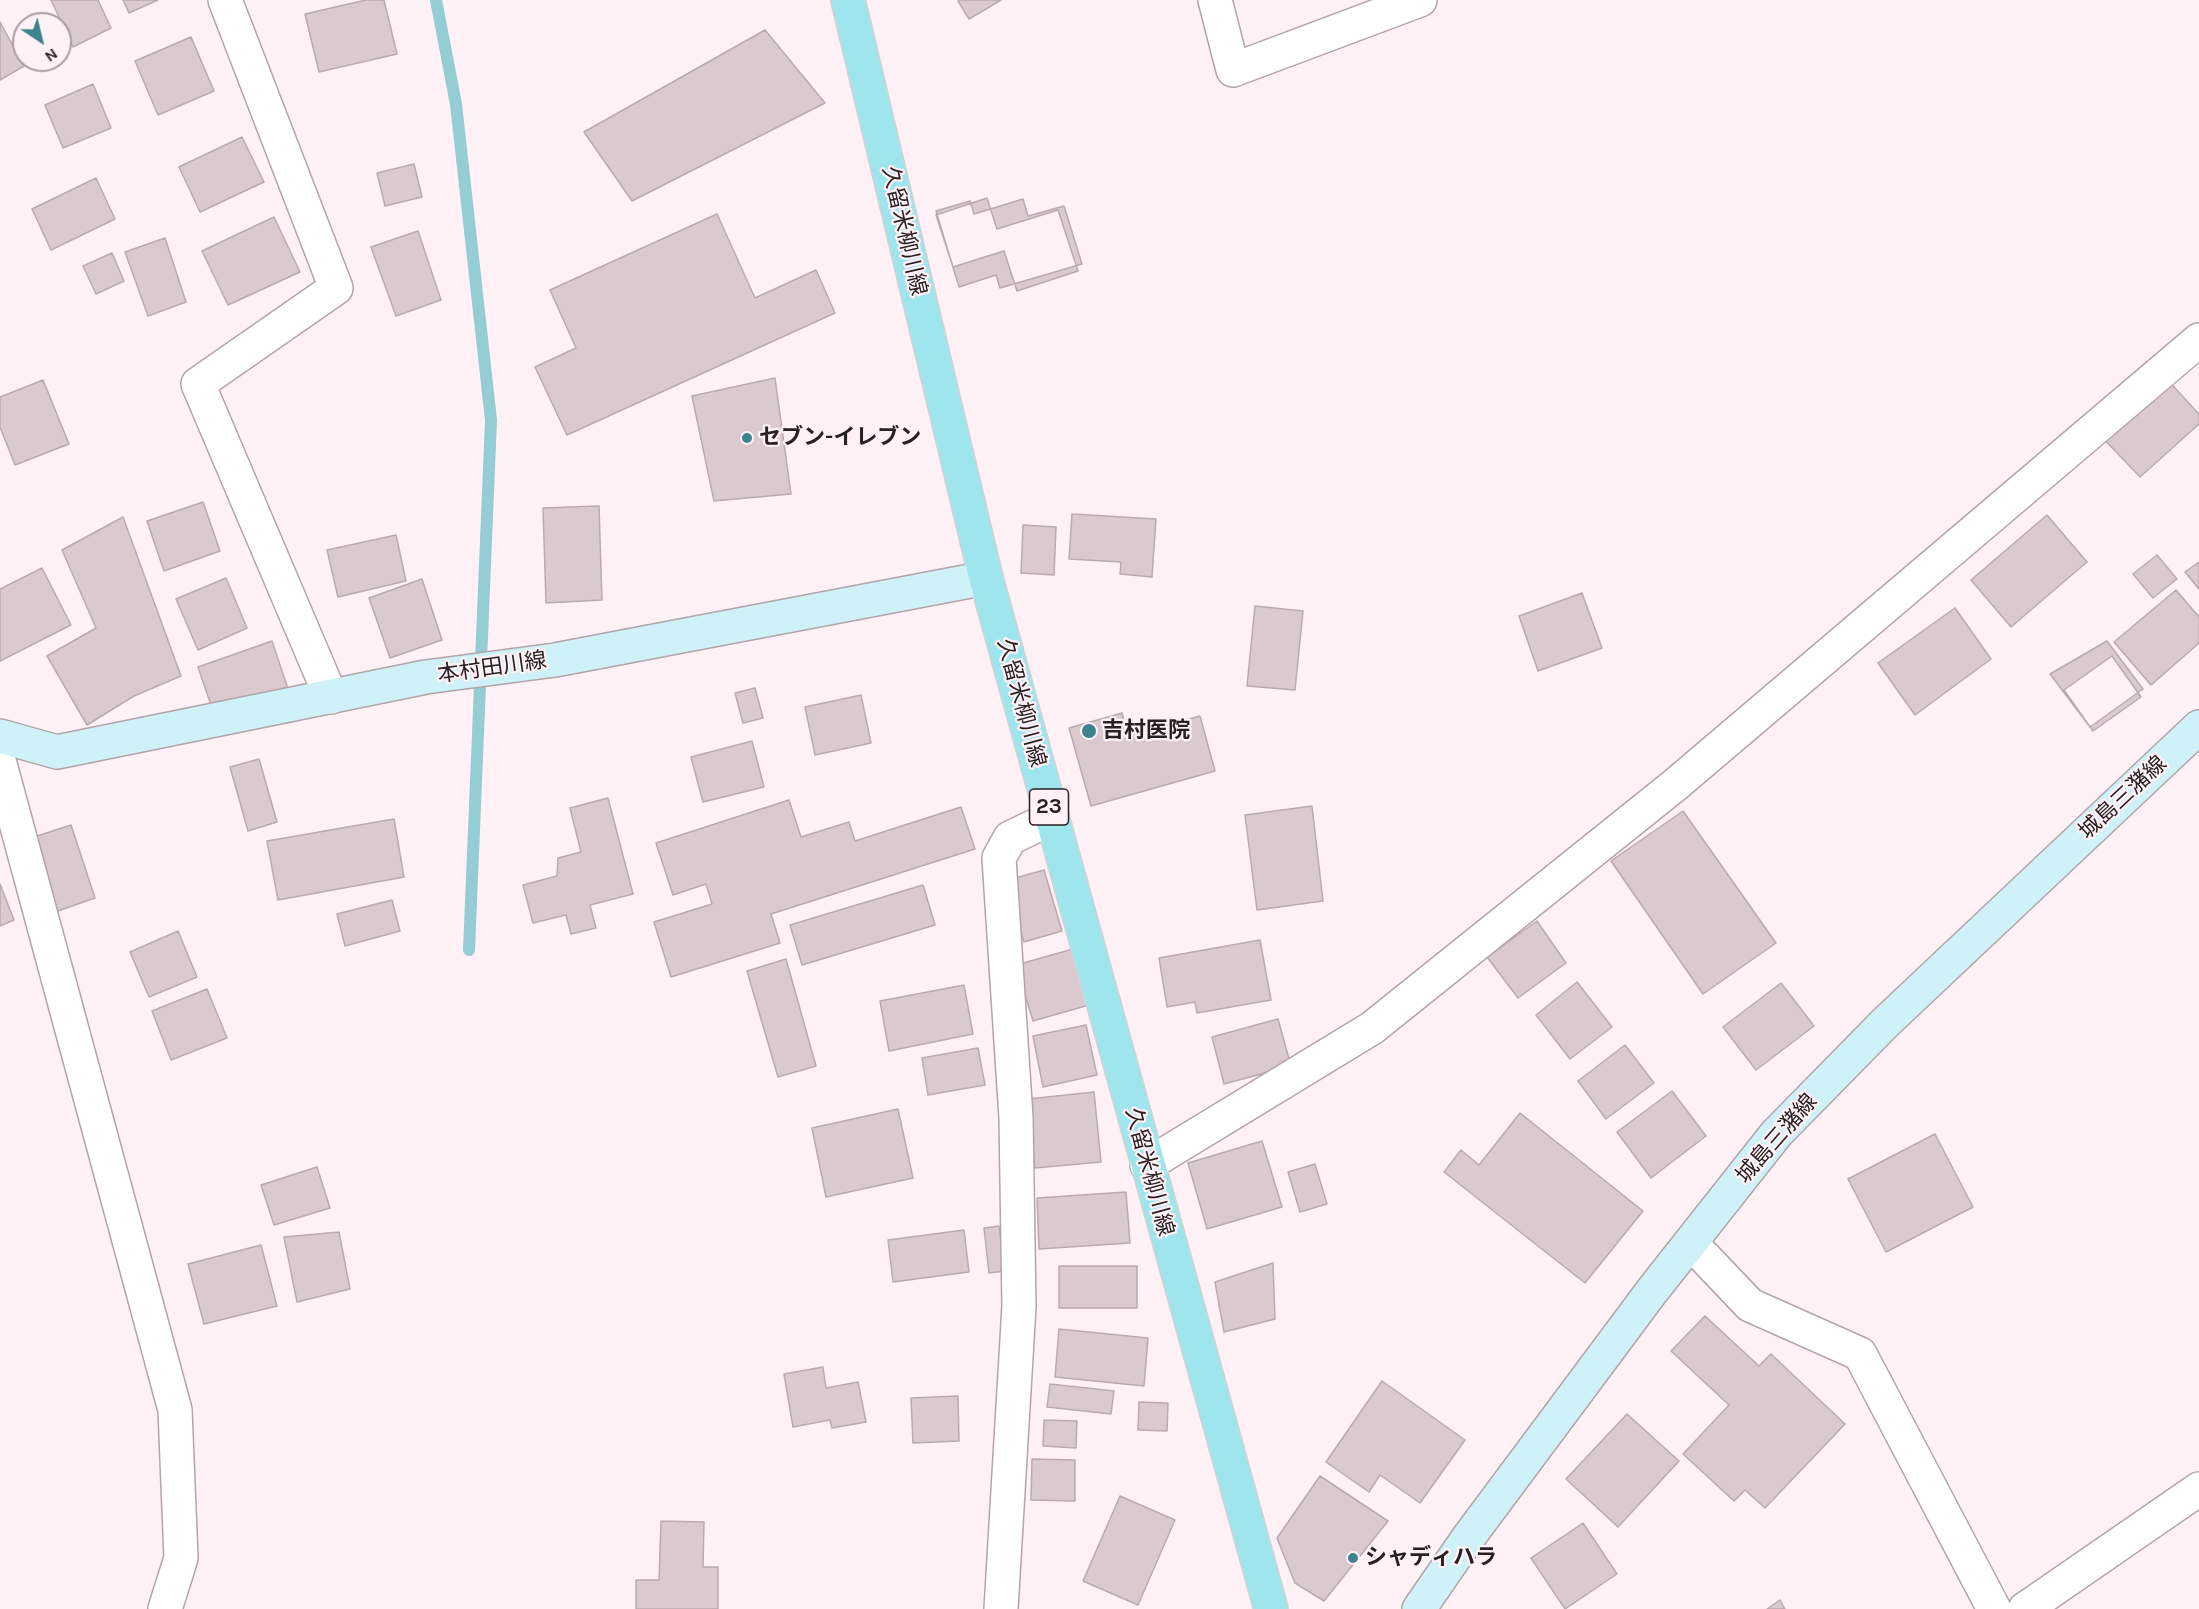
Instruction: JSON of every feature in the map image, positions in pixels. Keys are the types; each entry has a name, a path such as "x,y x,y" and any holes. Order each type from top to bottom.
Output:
{"main road":[{"name":"久留米柳川線","path":"848,0 986,578 1271,1609"},
{"name":"本村田川線","path":"0,736 57,752 426,677 555,660 986,578"},
{"name":"城島三潴線","path":"1419,1609 1468,1538 1776,1134 1885,1023 2199,727"}],"street":[{"path":"225,0 336,288 198,384 331,697"},
{"path":"1215,0 1233,70 1420,0"},
{"path":"1148,1165 1372,1028 1675,785 2199,340"},
{"path":"0,764 175,1410 181,1558 165,1609"},
{"path":"1001,1609 1019,1306 1016,1118 999,858 1010,838 1052,818"},
{"path":"1691,1243 1750,1305 1860,1354 1994,1609"},
{"path":"2025,1609 2199,1489"}],"building":[{"path":"51,0 98,0 111,28 73,47 72,12 57,12"},
{"path":"123,0 158,0 129,13"},
{"path":"366,0 384,0 397,54 319,72 305,14"},
{"path":"959,0 1001,0 969,19"},
{"path":"0,22 12,44 14,72 0,80"},
{"path":"765,30 825,103 632,201 584,132"},
{"path":"191,37 214,91 158,115 135,61"},
{"path":"93,84 111,128 63,148 45,105"},
{"path":"242,137 264,182 200,212 179,167"},
{"path":"414,164 422,197 385,206 377,173"},
{"path":"96,178 115,219 51,250 32,209"},
{"path":"987,198 997,229 1058,210 1078,271 1017,291 1004,251 953,267 936,215"},
{"path":"1023,199 1028,216 1064,206 1082,264 1000,288 996,275 959,287 936,211 970,201 974,214"},
{"path":"717,214 755,298 816,270 835,313 567,435 535,367 576,348 550,290"},
{"path":"274,217 300,272 228,305 202,251"},
{"path":"418,231 441,300 396,316 371,247"},
{"path":"165,238 186,302 148,316 125,252"},
{"path":"112,253 124,281 96,294 83,266"},
{"path":"2164,376 2199,414 2199,424 2140,477 2097,432"},
{"path":"775,378 791,494 714,501 692,396"},
{"path":"43,380 69,444 15,465 0,427 0,397"},
{"path":"203,502 220,551 164,571 147,521"},
{"path":"599,506 602,600 546,603 543,508"},
{"path":"1072,514 1156,519 1152,577 1120,574 1121,562 1069,559"},
{"path":"2047,515 2087,562 2011,627 1971,580"},
{"path":"123,517 181,676 134,696 87,725 47,656 96,628 62,550"},
{"path":"1023,525 1056,527 1054,575 1021,573"},
{"path":"396,535 406,581 338,597 327,550"},
{"path":"2157,555 2177,579 2153,598 2133,574"},
{"path":"2199,562 2199,589 2185,572"},
{"path":"42,568 71,625 0,661 0,589"},
{"path":"226,578 247,628 198,650 176,599"},
{"path":"422,579 442,640 390,658 369,598"},
{"path":"2176,590 2199,617 2199,643 2151,685 2114,642"},
{"path":"1582,593 1602,648 1538,671 1519,616"},
{"path":"1255,606 1303,611 1295,690 1247,686"},
{"path":"1955,608 1991,659 1915,715 1878,663"},
{"path":"272,641 289,692 215,717 198,667"},
{"path":"2107,641 2143,689 2090,727 2050,674"},
{"path":"2112,656 2141,697 2093,731 2064,690"},
{"path":"755,688 763,718 743,723 735,693"},
{"path":"861,695 871,743 815,755 805,707"},
{"path":"1122,713 1128,736 1200,716 1215,771 1091,806 1069,728"},
{"path":"752,741 764,787 703,802 691,757"},
{"path":"259,759 277,822 248,831 230,767"},
{"path":"608,798 633,894 590,905 596,928 571,934 566,915 533,923 523,885 557,876 558,858 581,852 570,808"},
{"path":"789,800 801,837 849,822 855,841 961,807 975,849 771,914 780,943 671,977 654,922 712,904 706,884 673,895 656,843"},
{"path":"1312,806 1323,901 1257,910 1245,815"},
{"path":"1683,811 1776,943 1703,994 1611,861"},
{"path":"394,819 404,877 278,900 267,841"},
{"path":"71,825 95,898 55,912 31,838"},
{"path":"1044,870 1062,931 1024,942 1005,881"},
{"path":"0,884 14,920 0,926"},
{"path":"923,885 935,925 802,965 790,925"},
{"path":"392,900 400,931 345,946 337,914"},
{"path":"1537,921 1566,963 1518,998 1487,957"},
{"path":"178,931 197,977 149,997 130,952"},
{"path":"1260,940 1271,1000 1197,1013 1195,1002 1167,1007 1159,958"},
{"path":"1073,949 1089,1005 1033,1021 1016,965"},
{"path":"786,959 816,1066 778,1077 747,971"},
{"path":"1577,982 1612,1027 1570,1059 1536,1015"},
{"path":"1781,983 1814,1026 1756,1070 1723,1027"},
{"path":"964,985 973,1034 889,1051 880,1001"},
{"path":"207,989 227,1038 171,1060 152,1011"},
{"path":"1278,1019 1291,1066 1224,1084 1212,1037"},
{"path":"1086,1025 1097,1075 1043,1087 1033,1036"},
{"path":"1625,1045 1654,1083 1606,1119 1578,1081"},
{"path":"978,1048 985,1085 928,1095 922,1058"},
{"path":"1672,1091 1706,1136 1651,1178 1617,1132"},
{"path":"1094,1092 1101,1162 1035,1168 1028,1099"},
{"path":"898,1109 913,1178 826,1197 812,1128"},
{"path":"1520,1113 1643,1211 1585,1283 1444,1172 1461,1150 1479,1165"},
{"path":"1935,1134 1973,1207 1886,1252 1848,1179"},
{"path":"1262,1141 1282,1207 1207,1229 1188,1163"},
{"path":"1315,1164 1327,1204 1300,1212 1288,1172"},
{"path":"317,1167 330,1208 274,1225 261,1185"},
{"path":"1126,1192 1130,1243 1039,1249 1037,1198"},
{"path":"999,1226 1005,1271 989,1273 984,1228"},
{"path":"964,1230 969,1272 893,1282 888,1240"},
{"path":"339,1232 350,1289 297,1302 284,1237"},
{"path":"261,1245 277,1306 204,1324 188,1264"},
{"path":"1273,1263 1275,1319 1224,1332 1215,1282"},
{"path":"1059,1266 1137,1266 1137,1308 1059,1308"},
{"path":"1705,1316 1759,1366 1771,1354 1845,1424 1765,1508 1745,1490 1734,1501 1683,1454 1729,1405 1671,1351"},
{"path":"1059,1329 1148,1338 1144,1386 1055,1377"},
{"path":"823,1367 826,1388 858,1382 866,1422 832,1428 830,1420 793,1427 784,1374"},
{"path":"1382,1381 1465,1440 1420,1503 1380,1475 1369,1492 1326,1462"},
{"path":"1050,1384 1114,1391 1111,1414 1047,1407"},
{"path":"958,1396 959,1441 913,1443 911,1398"},
{"path":"1139,1402 1168,1403 1167,1431 1138,1430"},
{"path":"1627,1414 1679,1461 1618,1527 1566,1479"},
{"path":"1044,1420 1077,1421 1076,1448 1043,1446"},
{"path":"1032,1459 1075,1460 1075,1501 1031,1500"},
{"path":"1320,1476 1388,1521 1324,1601 1295,1583 1277,1538"},
{"path":"1120,1496 1175,1520 1138,1605 1083,1581"},
{"path":"661,1521 704,1522 703,1567 718,1567 718,1609 636,1609 636,1580 659,1580"},
{"path":"1583,1523 1617,1574 1565,1609 1531,1558"},
{"path":"1780,1600 1785,1609 1767,1609"}],"waterway":[{"path":"436,0 456,104 491,420 469,950"}],"place":[{"name":"セブン-イレブン","path":"747,438"},
{"name":"吉村医院","path":"1089,731"},
{"name":"シャディハラ","path":"1353,1558"}]}
